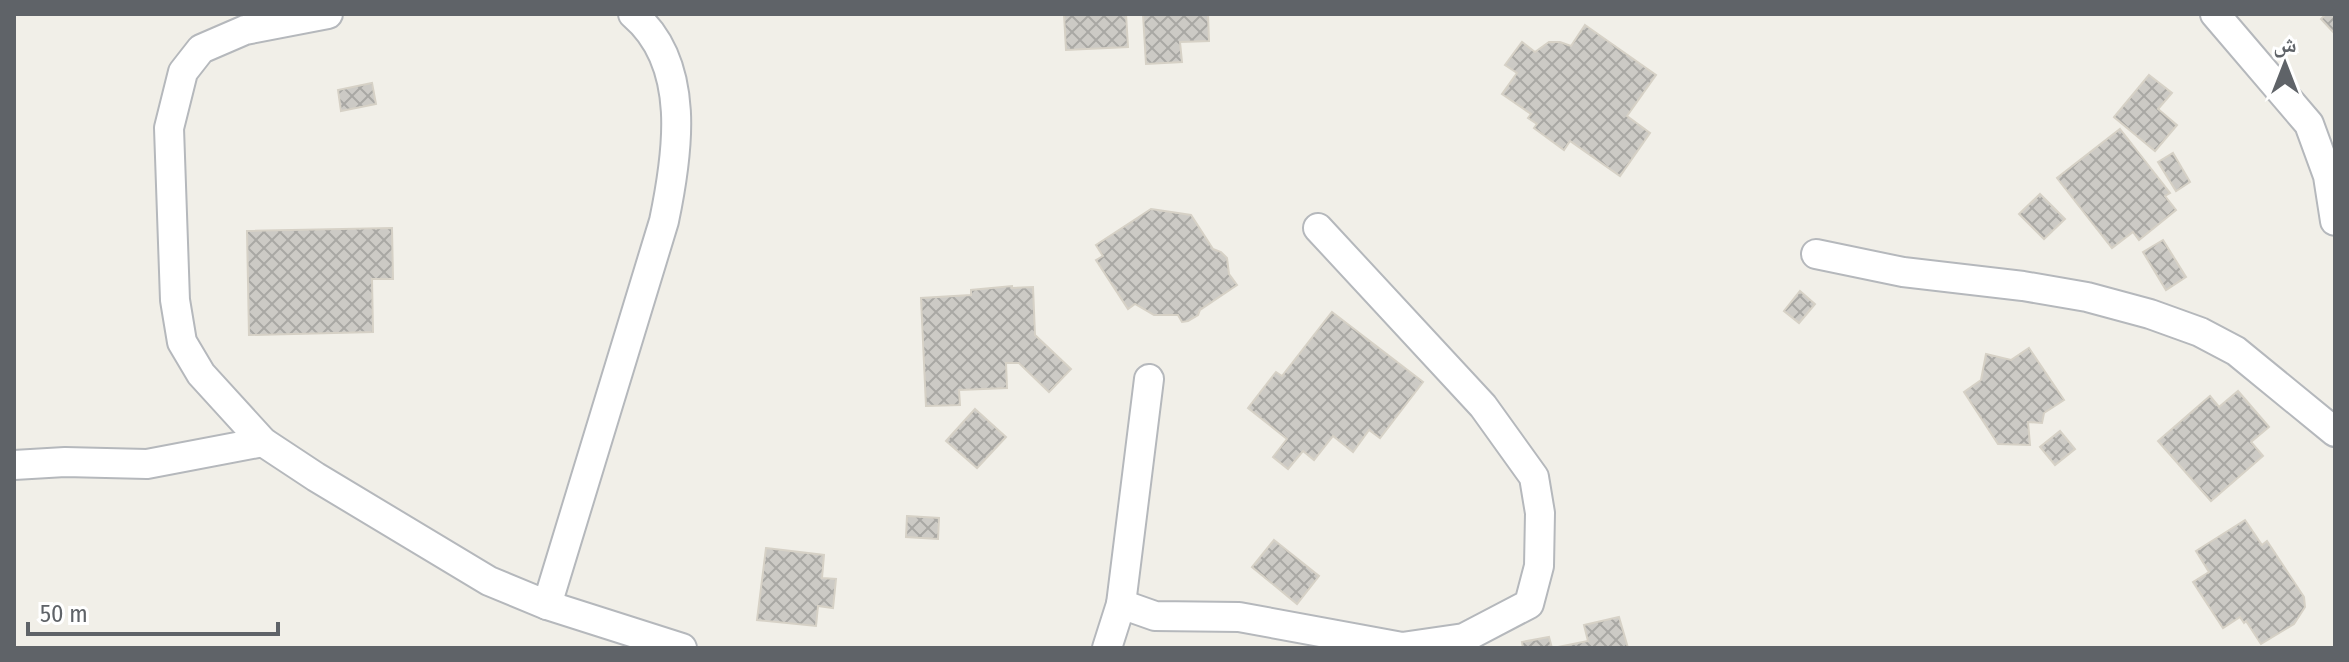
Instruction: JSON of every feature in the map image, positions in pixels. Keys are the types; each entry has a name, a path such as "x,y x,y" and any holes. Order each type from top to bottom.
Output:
{"street":[{"path":"328,14 245,30 201,49 183,72 169,128 175,300 182,342 201,374 263,442 489,581 547,605 682,648"},
{"path":"547,605 664,221 675,168 674,95 663,51 645,24 633,14"},
{"path":"2215,14 2309,124 2328,176 2335,221"},
{"path":"1121,604 1155,616 1239,617 1402,647 1464,638 1529,604 1539,566 1540,513 1534,477 1483,406 1318,228"},
{"path":"1816,254 1903,272 2087,297 2150,314 2200,332 2236,351 2335,432"},
{"path":"1107,648 1121,604 1149,379"},
{"path":"14,465 65,462 147,464 263,442"}],"building":[{"path":"1064,14 1126,14 1128,47 1066,50"},
{"path":"1143,14 1208,14 1209,41 1180,42 1182,62 1146,64"},
{"path":"2326,14 2335,14 2335,34 2321,19"},
{"path":"1585,25 1656,75 1627,116 1650,133 1620,176 1570,141 1564,150 1534,128 1537,124 1528,118 1531,114 1502,94 1517,73 1505,65 1522,42 1535,52 1549,42 1571,46"},
{"path":"2149,75 2172,93 2158,109 2177,125 2155,151 2114,117"},
{"path":"372,83 376,104 341,111 338,90"},
{"path":"2120,129 2170,193 2165,196 2176,210 2139,240 2133,232 2112,248 2057,178"},
{"path":"2173,153 2190,182 2176,191 2158,162"},
{"path":"2040,194 2065,219 2044,239 2019,214"},
{"path":"1151,209 1191,215 1213,249 1227,258 1229,274 1237,285 1188,321 1182,322 1178,315 1154,315 1135,304 1128,309 1096,260 1103,256 1096,245"},
{"path":"392,228 393,279 372,279 373,332 249,335 247,231"},
{"path":"2163,240 2186,277 2166,290 2143,252"},
{"path":"1033,287 1035,335 1071,369 1049,392 1019,363 1006,363 1007,388 959,390 960,405 926,406 921,298 971,295 971,290"},
{"path":"1800,291 1815,304 1799,323 1784,311"},
{"path":"1332,312 1423,382 1380,438 1369,430 1353,452 1333,436 1314,460 1303,451 1288,469 1273,457 1287,439 1248,408 1276,372 1282,376"},
{"path":"2029,348 2064,400 2044,413 2042,423 2028,422 2030,445 1998,444 1964,392 1981,380 1986,354 2011,360"},
{"path":"2238,391 2269,427 2251,442 2263,456 2211,501 2158,441 2210,396 2219,407"},
{"path":"975,409 1006,437 977,468 946,441"},
{"path":"2060,431 2075,449 2055,465 2040,447"},
{"path":"907,516 939,518 938,539 906,537"},
{"path":"2245,520 2262,545 2267,541 2304,597 2305,607 2294,624 2261,644 2240,617 2223,628 2193,582 2209,572 2196,551"},
{"path":"1274,540 1319,576 1297,604 1252,567"},
{"path":"766,548 824,555 822,578 836,579 833,608 818,606 816,626 757,620"},
{"path":"1619,617 1628,648 1553,648 1588,641 1584,625"},
{"path":"1549,637 1552,648 1523,648 1522,642"}]}
